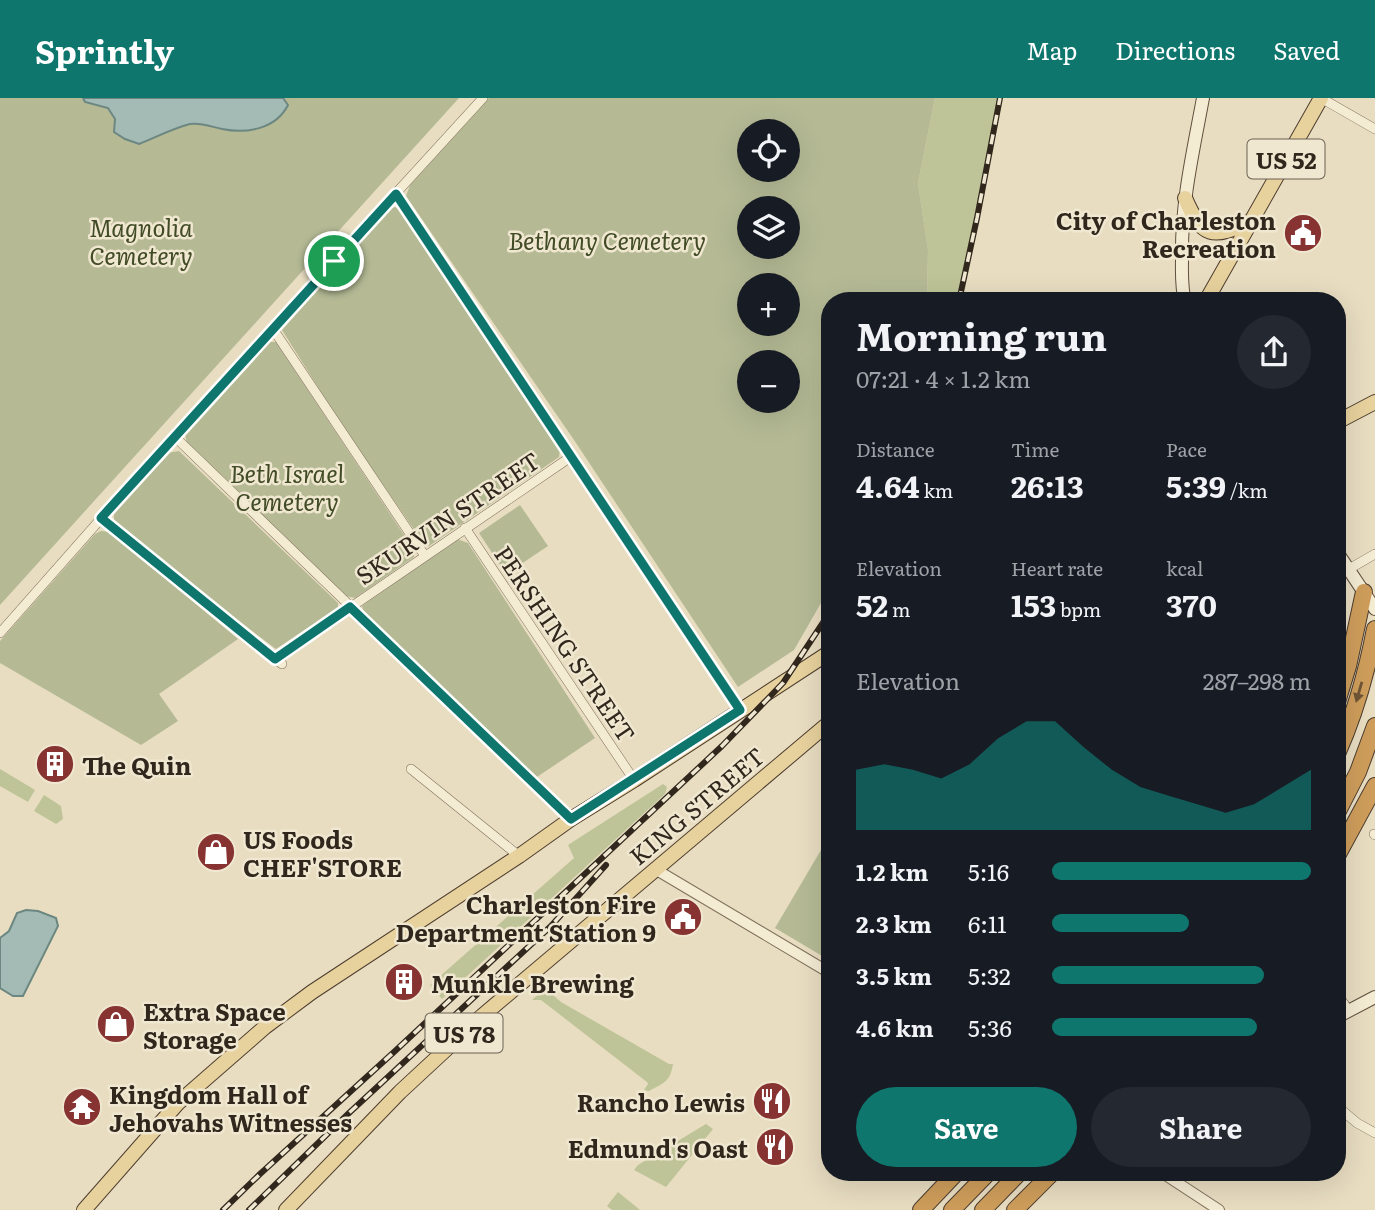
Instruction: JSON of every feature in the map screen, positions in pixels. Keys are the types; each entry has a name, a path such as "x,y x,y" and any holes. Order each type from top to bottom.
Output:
{"highway":[{"path":"1346,673 1364,592"},
{"path":"1346,734 1375,628"},
{"path":"1346,795 1375,726"},
{"path":"1346,839 1375,786"},
{"path":"921,1210 948,1181"},
{"path":"952,1210 980,1181"},
{"path":"983,1210 1011,1181"},
{"path":"1015,1210 1044,1181"}],"main road":[{"path":"1182,292 1185,198 1203,98"},
{"name":"US 52","path":"1211,292 1321,98"},
{"path":"1185,198 1197,223 1207,230 1227,231 1251,221"},
{"path":"1346,417 1375,402"},
{"path":"1346,565 1375,609"},
{"path":"84,1210 178,1103 254,1036 323,985 571,819 821,658"},
{"name":"KING STREET","path":"286,1210 400,1093 482,1016 821,730"},
{"path":"1346,1012 1375,997"}],"street":[{"path":"0,633 174,436 483,98"},
{"path":"1321,98 1375,129"},
{"path":"396,194 740,710"},
{"path":"273,329 425,556"},
{"path":"174,436 571,819"},
{"name":"SKURVIN STREET","path":"101,518 279,662 350,607 572,456"},
{"name":"PERSHING STREET","path":"465,528 634,779"},
{"path":"1349,569 1375,554"},
{"path":"411,769 519,856"},
{"path":"655,869 821,968"},
{"path":"1346,1114 1375,1133"},
{"path":"1175,1181 1219,1210"}],"green space":[{"name":"Magnolia Cemetery","path":"0,98 459,98 0,605"},
{"name":"Bethany Cemetery","path":"489,98 935,98 918,183 928,250 927,292 821,292 821,603 794,650 738,687 574,440 406,196 410,185"},
{"path":"935,98 1000,98 961,292 927,292 928,250 918,183"},
{"path":"395,207 400,210 560,450 559,457 429,546 424,544 338,419 282,330 389,209"},
{"name":"Beth Israel Cemetery","path":"267,342 276,342 414,550 414,557 355,598 345,596 187,444 185,434"},
{"path":"179,451 338,603 338,608 276,649 182,578 114,522 114,514 167,453"},
{"path":"520,505 548,546 506,574 479,533"},
{"path":"101,531 109,532 238,639 159,694 178,721 141,745 0,663 0,641 95,534"},
{"path":"457,539 468,543 595,738 537,777 364,614 362,606"},
{"path":"0,769 35,790 28,802 0,786"},
{"path":"663,784 667,787 665,794 442,999 430,985 574,858 568,845"},
{"path":"44,795 61,806 63,819 56,824 34,811"},
{"path":"821,850 821,955 775,928"},
{"path":"549,985 554,996 561,1002 673,1064 668,1078 649,1091 644,1090 647,1082 541,1000 532,1000"},
{"path":"706,1124 713,1129 666,1187 634,1170 638,1165"},
{"path":"618,1192 640,1210 612,1210 607,1206"}],"water":[{"path":"83,98 283,98 288,105 276,120 260,128 241,131 190,124 139,144 114,132 115,119 108,108 85,102"},
{"path":"26,910 38,911 56,918 58,926 23,996 13,996 0,988 0,938 9,931 17,913"}],"railway":[{"path":"961,292 1000,98"},
{"path":"223,1210 722,746 783,683 821,626"},
{"path":"249,1210 349,1113 551,926 606,865"}],"place":[{"name":"City of Charleston Recreation","path":"1303,233"},
{"name":"The Quin","path":"55,764"},
{"name":"US Foods CHEF'STORE","path":"216,852"},
{"name":"Charleston Fire Department Station 9","path":"683,917"},
{"name":"Munkle Brewing","path":"404,982"},
{"name":"Extra Space Storage","path":"116,1024"},
{"name":"Rancho Lewis","path":"772,1101"},
{"name":"Kingdom Hall of Jehovahs Witnesses","path":"82,1107"},
{"name":"Edmund's Oast","path":"775,1147"}],"route":[{"path":"396,194 740,710 571,819 350,607 275,659 101,518 334,261 396,194"}]}
